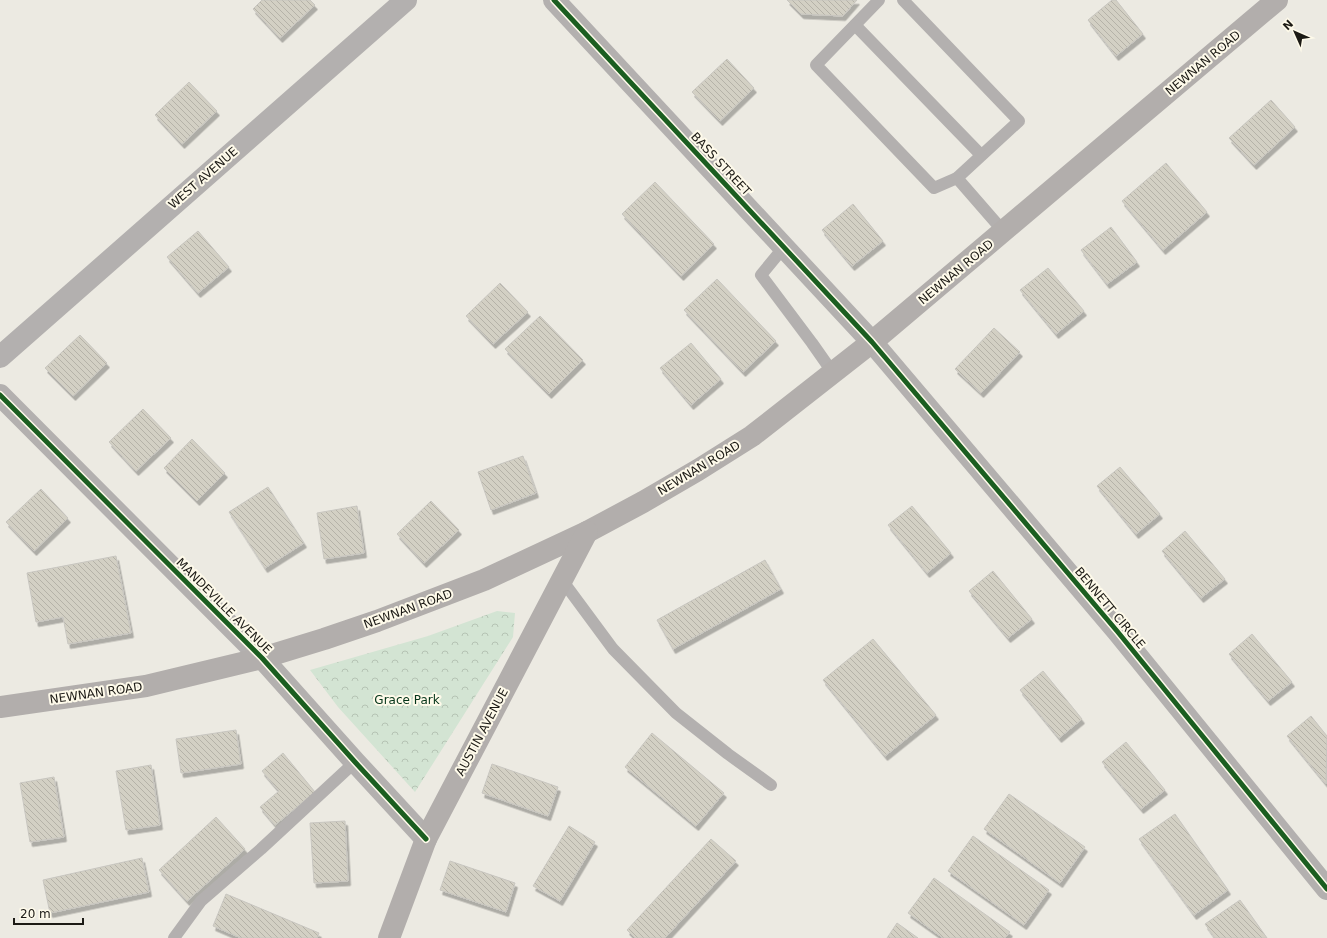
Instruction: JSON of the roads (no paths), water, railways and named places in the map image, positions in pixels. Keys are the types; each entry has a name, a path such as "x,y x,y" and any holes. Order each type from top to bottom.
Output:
{"main road":[{"name":"NEWNAN ROAD","path":"0,707 146,686 262,658 324,639 431,601 484,580 587,532 643,502 752,436 833,374 1004,232 1277,0"},
{"name":"AUSTIN AVENUE","path":"389,938 426,839 587,532"}],"street":[{"name":"WEST AVENUE","path":"0,357 406,0"},
{"name":"BASS STREET","path":"554,0 872,342"},
{"name":"BENNETT CIRCLE","path":"872,342 1117,631 1327,889"},
{"name":"MANDEVILLE AVENUE","path":"0,395 262,658 426,839"}],"lane":[{"path":"879,0 816,65 934,188 957,178 1019,121 903,0"},
{"path":"855,25 981,155"},
{"path":"957,178 1004,232"},
{"path":"784,247 761,275 812,343 833,374"},
{"path":"562,580 613,649 676,713 728,754 771,785"},
{"path":"174,938 201,902 355,762"}],"park label":[{"name":"Grace Park","path":"407,700"}]}
